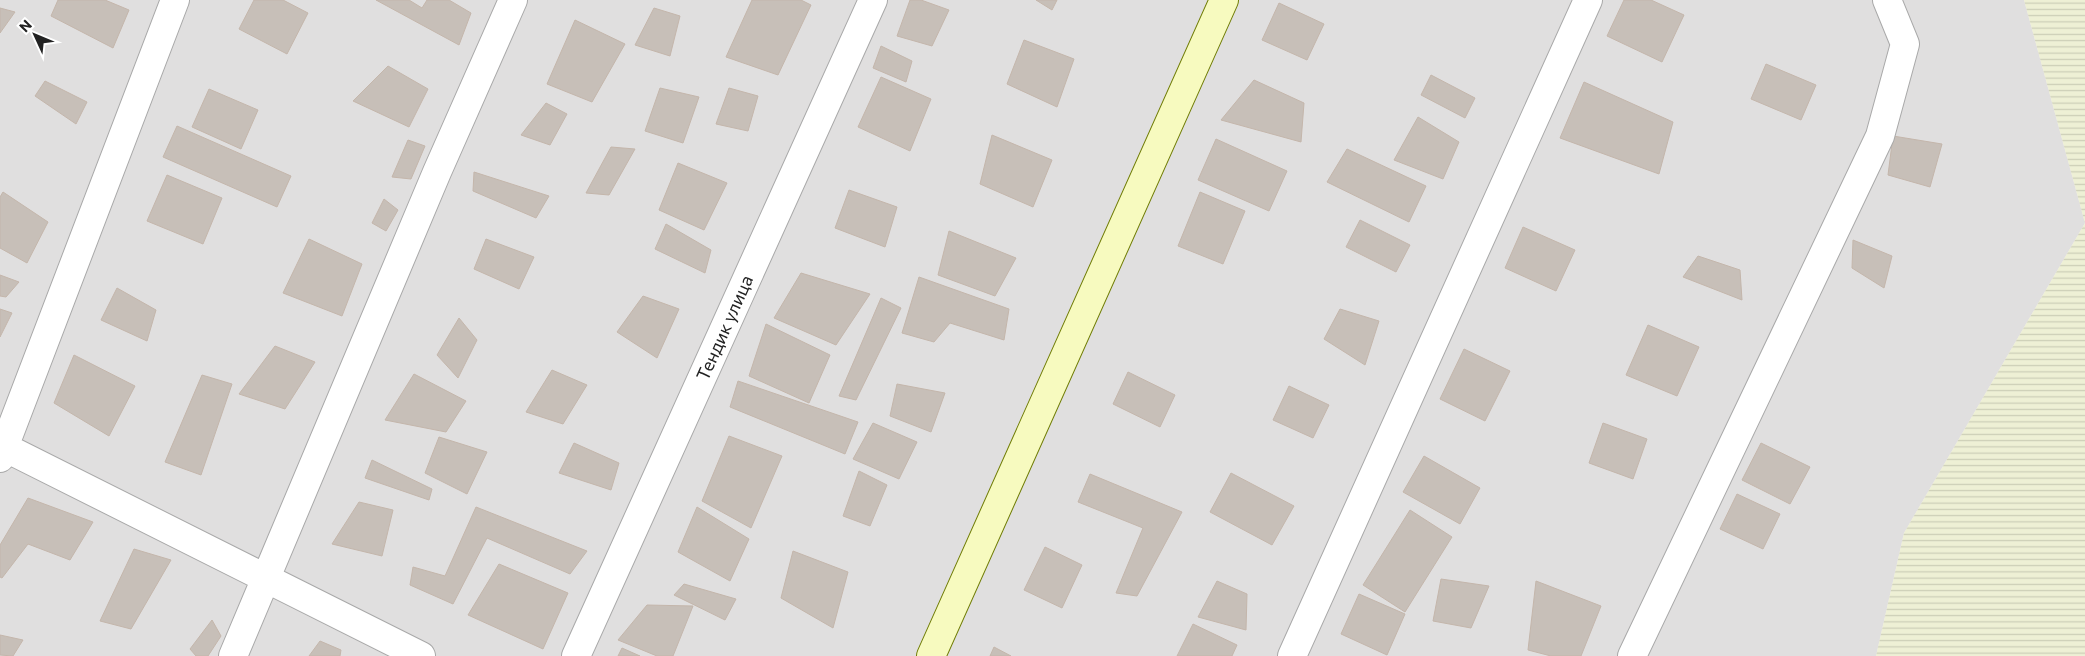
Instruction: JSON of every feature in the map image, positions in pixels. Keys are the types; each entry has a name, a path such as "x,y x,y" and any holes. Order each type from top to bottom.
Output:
{"street":[{"path":"175,0 1,450 421,656"},
{"path":"233,656 437,172 513,0"},
{"name":"Тендик улица","path":"576,656 873,0"},
{"path":"931,656 1224,0"},
{"path":"1292,656 1588,0"},
{"path":"1632,656 1880,136 1905,44 1887,0"}],"shaded area":[{"path":"0,0 2024,0 2085,223 1904,533 1876,656 0,656"}],"green space":[{"path":"2024,0 2085,0 2085,223"},
{"path":"2085,223 2085,656 1876,656 1904,533"}],"building":[{"path":"58,0 105,0 129,10 113,48 51,16"},
{"path":"254,0 283,0 308,13 287,54 239,29"},
{"path":"376,0 409,0 422,8 427,0 449,0 471,13 459,45"},
{"path":"752,0 801,0 811,5 778,75 726,57"},
{"path":"910,0 921,0 949,10 932,46 897,36"},
{"path":"1036,0 1057,0 1052,10"},
{"path":"1624,0 1651,0 1684,15 1662,62 1607,36"},
{"path":"1279,3 1324,24 1307,60 1262,40"},
{"path":"0,8 15,12 0,33"},
{"path":"654,8 680,16 670,56 635,45"},
{"path":"575,20 625,44 592,102 547,84"},
{"path":"1024,40 1074,59 1057,107 1007,84"},
{"path":"881,46 912,61 906,82 873,68"},
{"path":"1766,64 1816,85 1801,120 1751,99"},
{"path":"388,66 428,89 409,127 353,101"},
{"path":"1431,75 1475,98 1465,118 1421,95"},
{"path":"881,77 931,99 910,151 858,127"},
{"path":"1254,80 1304,103 1301,142 1221,120"},
{"path":"45,81 87,102 76,124 35,96"},
{"path":"1584,82 1673,122 1659,174 1560,138"},
{"path":"660,88 699,97 683,143 645,131"},
{"path":"729,88 758,96 748,131 716,124"},
{"path":"209,89 258,110 241,149 192,127"},
{"path":"546,103 567,114 550,145 521,135"},
{"path":"1418,117 1459,142 1443,179 1394,160"},
{"path":"177,126 291,176 277,207 163,157"},
{"path":"992,135 1052,160 1033,207 980,184"},
{"path":"1893,136 1942,144 1930,187 1888,175"},
{"path":"1216,139 1287,171 1269,211 1198,180"},
{"path":"408,140 425,146 411,179 392,177"},
{"path":"611,147 635,149 609,195 586,193"},
{"path":"1347,149 1426,186 1409,222 1327,182"},
{"path":"678,163 727,183 704,230 659,210"},
{"path":"474,172 549,196 536,218 473,191"},
{"path":"167,175 222,198 203,244 147,221"},
{"path":"849,190 897,207 885,247 835,228"},
{"path":"3,192 48,222 27,263 0,248 0,197"},
{"path":"1200,192 1245,211 1223,264 1178,246"},
{"path":"384,199 398,210 386,231 372,223"},
{"path":"1360,220 1410,245 1396,272 1346,247"},
{"path":"666,224 711,250 705,273 655,249"},
{"path":"1523,227 1575,250 1556,291 1505,268"},
{"path":"949,231 1016,258 995,296 938,275"},
{"path":"309,239 362,264 342,316 283,293"},
{"path":"486,239 534,257 519,289 474,269"},
{"path":"1853,240 1892,256 1884,288 1852,268"},
{"path":"1698,256 1740,270 1742,300 1683,277"},
{"path":"801,273 870,294 836,345 774,318"},
{"path":"0,275 19,282 6,297 0,296"},
{"path":"919,277 1009,309 1004,340 950,323 934,342 902,333"},
{"path":"117,288 156,310 147,341 101,320"},
{"path":"643,296 679,309 657,358 617,332"},
{"path":"881,298 901,308 856,400 839,396"},
{"path":"0,309 12,313 0,337"},
{"path":"1340,309 1379,321 1365,365 1324,339"},
{"path":"459,318 477,340 458,378 437,355"},
{"path":"766,324 830,355 809,403 749,376"},
{"path":"1648,325 1699,347 1677,396 1626,375"},
{"path":"275,346 315,362 285,409 239,394"},
{"path":"1464,349 1510,371 1485,421 1440,399"},
{"path":"74,355 135,386 109,436 54,403"},
{"path":"552,370 587,385 563,424 526,412"},
{"path":"1128,372 1175,395 1160,427 1113,404"},
{"path":"414,374 466,401 446,432 385,420"},
{"path":"202,375 232,384 201,475 165,462"},
{"path":"738,381 858,422 845,454 730,407"},
{"path":"897,384 945,393 931,432 890,416"},
{"path":"1289,386 1329,405 1313,438 1273,420"},
{"path":"873,423 917,442 899,479 853,459"},
{"path":"1603,423 1647,439 1633,479 1589,463"},
{"path":"729,436 782,456 751,528 702,501"},
{"path":"439,437 487,452 467,494 425,473"},
{"path":"574,443 619,463 611,490 559,473"},
{"path":"1761,443 1810,467 1790,504 1742,480"},
{"path":"1424,456 1480,488 1460,524 1403,492"},
{"path":"372,460 432,489 429,500 365,478"},
{"path":"859,471 887,485 870,526 843,516"},
{"path":"1231,473 1294,506 1272,545 1210,512"},
{"path":"1090,474 1182,512 1137,596 1116,593 1143,528 1078,502"},
{"path":"1737,494 1780,514 1763,549 1720,529"},
{"path":"28,498 93,522 70,560 28,544 2,578 0,577 0,545"},
{"path":"359,502 393,510 382,556 332,544"},
{"path":"476,507 587,551 570,574 487,538 453,604 410,585 413,567 445,576"},
{"path":"697,507 749,539 730,581 678,552"},
{"path":"1410,510 1452,537 1405,612 1363,585"},
{"path":"1045,547 1082,565 1062,608 1024,590"},
{"path":"134,549 171,560 131,629 100,621"},
{"path":"793,551 848,572 833,628 781,598"},
{"path":"499,564 568,593 543,649 468,615"},
{"path":"1441,579 1489,586 1471,628 1433,621"},
{"path":"1217,581 1247,594 1246,630 1198,617"},
{"path":"1536,581 1601,606 1581,656 1551,656 1528,650"},
{"path":"684,584 736,599 725,620 674,595"},
{"path":"1359,594 1405,614 1387,655 1341,634"},
{"path":"647,605 693,606 673,656 657,656 618,640"},
{"path":"212,620 221,636 208,656 196,656 190,649"},
{"path":"1193,624 1237,645 1232,656 1177,656"},
{"path":"0,635 23,640 13,656 0,655"},
{"path":"320,641 341,650 340,656 309,656"},
{"path":"994,647 1011,656 990,656"},
{"path":"622,648 640,656 618,656"}]}
